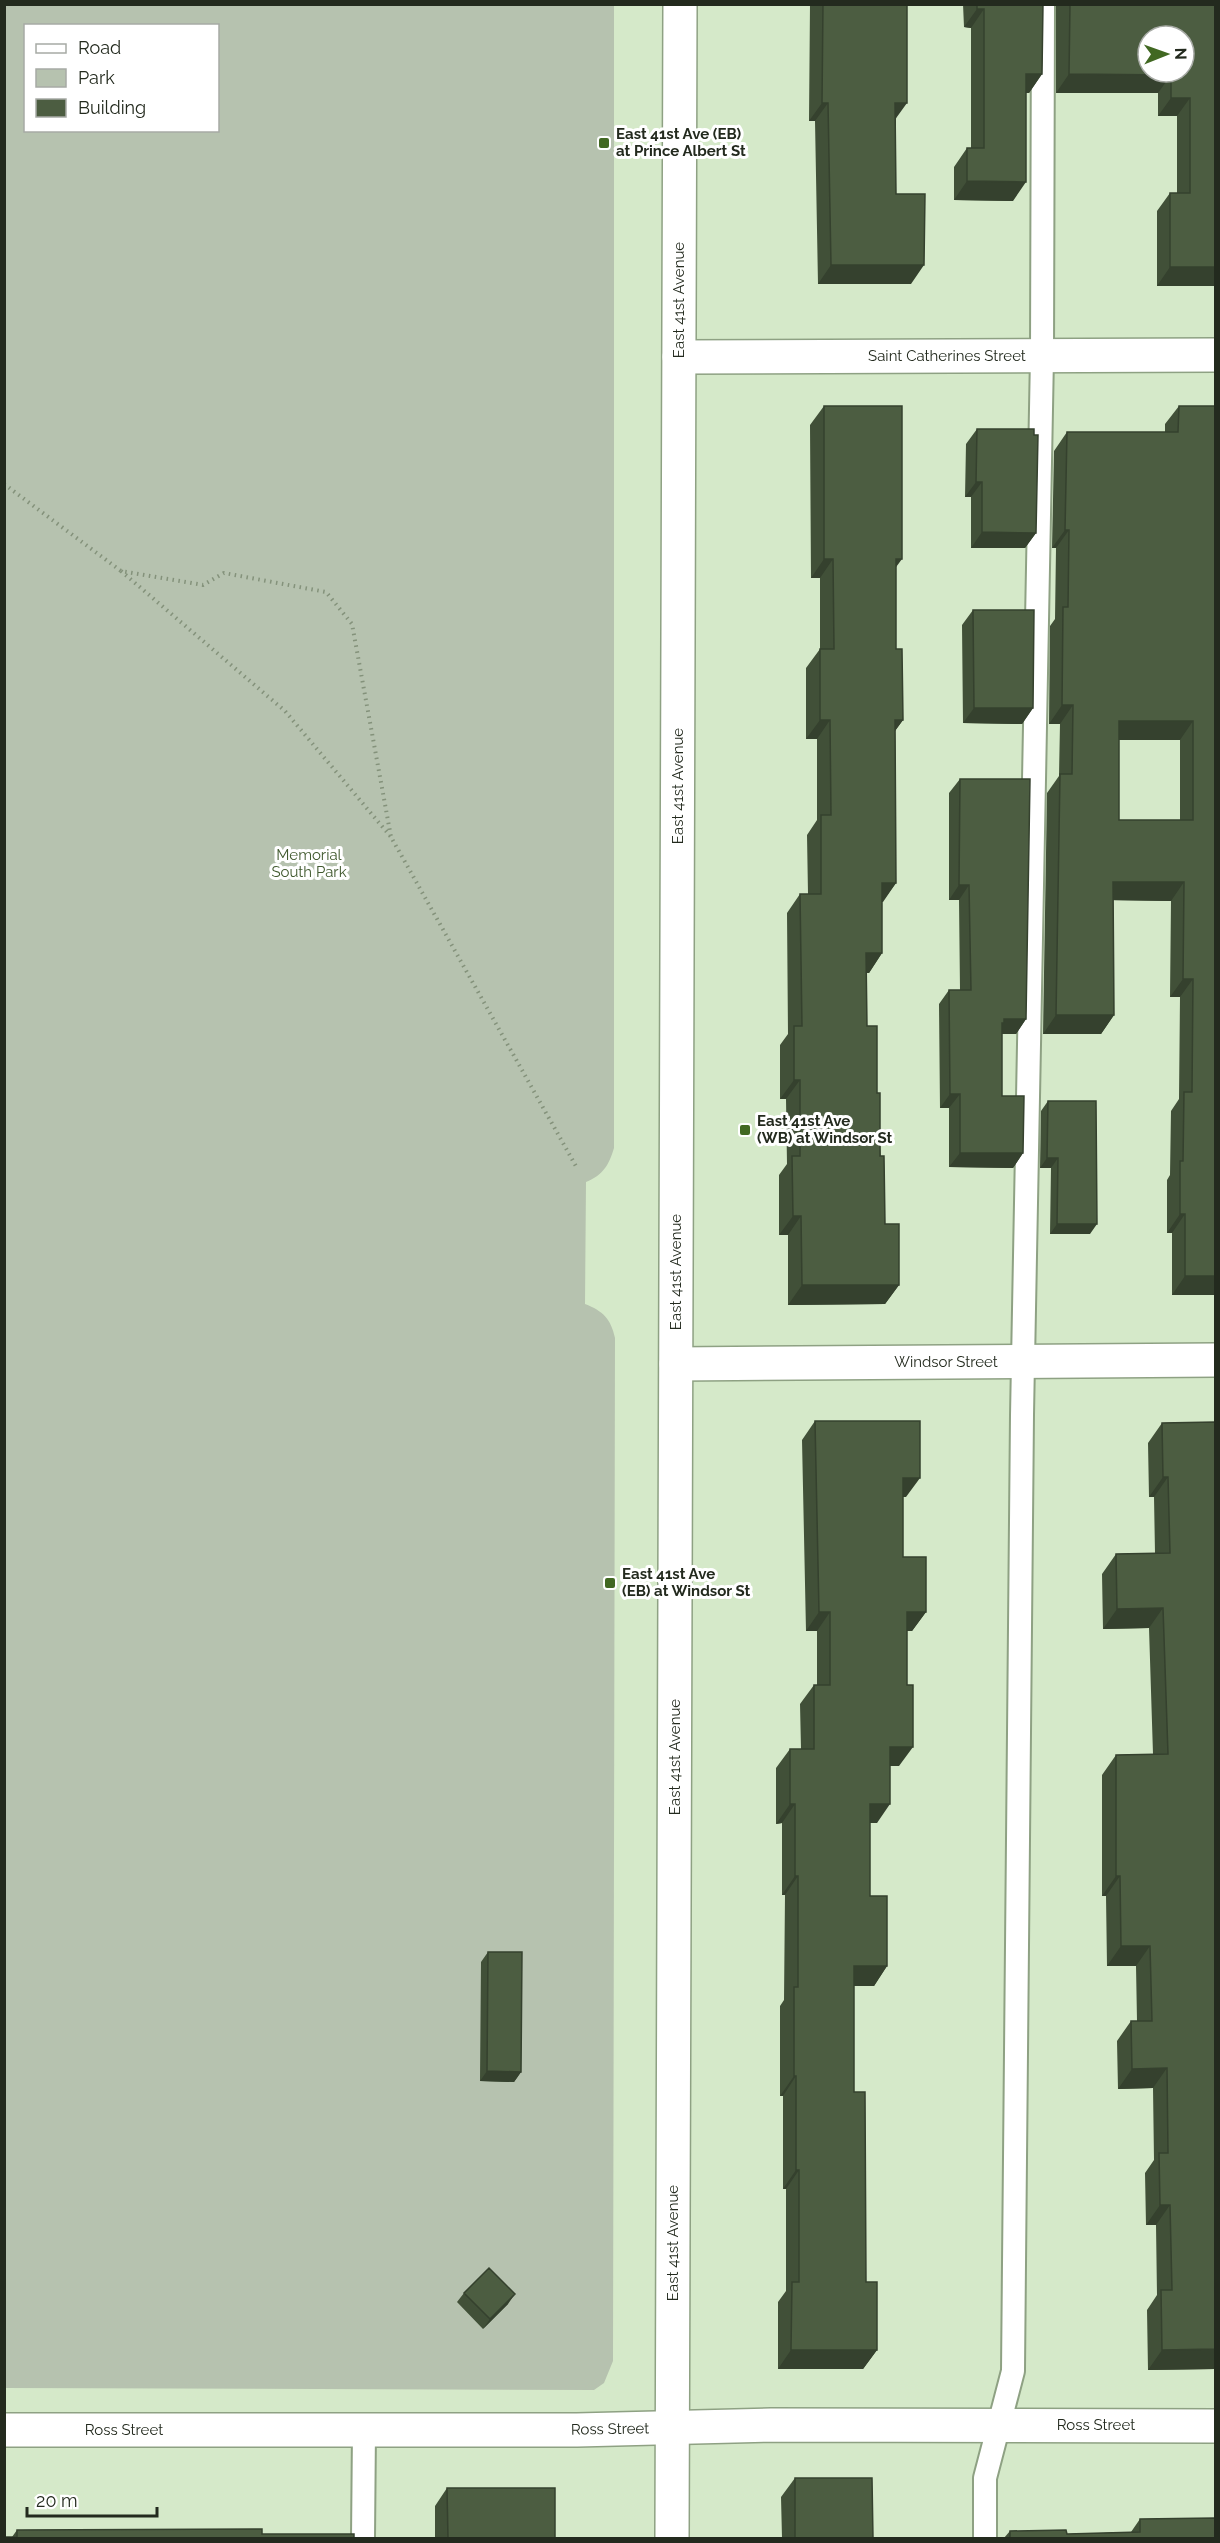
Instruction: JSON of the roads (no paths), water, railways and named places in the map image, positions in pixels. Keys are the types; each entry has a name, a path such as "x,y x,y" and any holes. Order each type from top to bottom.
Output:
{"main road":[{"name":"East 41st Avenue","path":"672,2538 680,4"},
{"name":"Saint Catherines Street","path":"679,357 1215,355"},
{"name":"Windsor Street","path":"676,1364 1215,1360"},
{"name":"Ross Street","path":"4,2430 364,2430 771,2424 1215,2426"}],"lane":[{"path":"985,2538 985,2478 1013,2371 1023,1362 1042,356 1043,4"},
{"path":"363,2538 364,2430"}],"place":[{"name":"East 41st Ave (EB) at Prince Albert St","path":"604,143"},
{"name":"East 41st Ave (WB) at Windsor St","path":"745,1130"},
{"name":"East 41st Ave (EB) at Windsor St","path":"610,1583"}],"park label":[{"name":"Memorial South Park","path":"309,864"}]}
